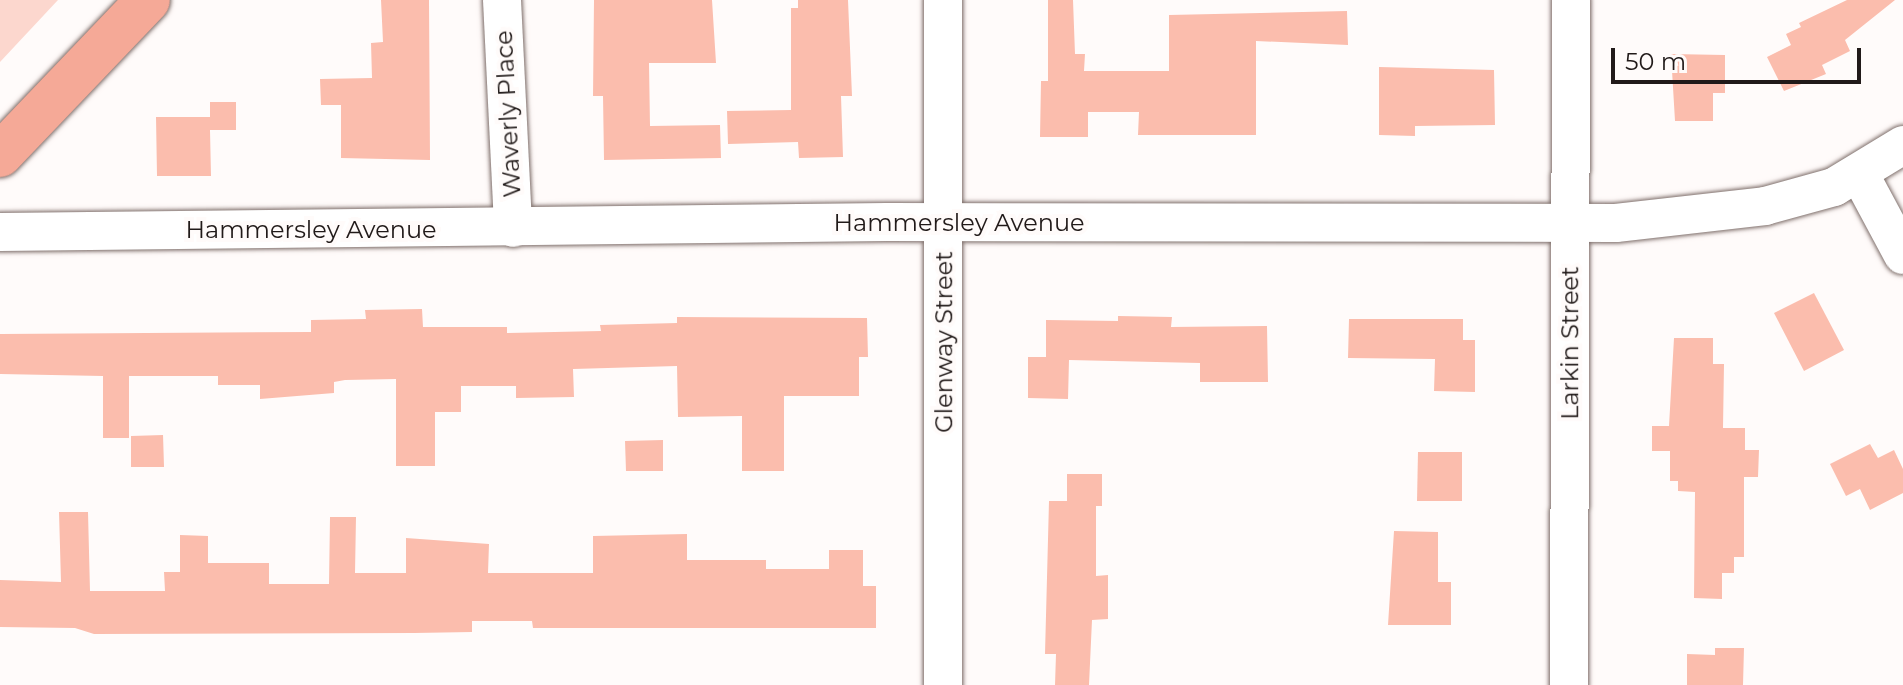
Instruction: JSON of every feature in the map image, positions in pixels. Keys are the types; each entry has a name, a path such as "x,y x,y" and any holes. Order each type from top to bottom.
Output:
{"main road":[{"path":"0,155 148,0"}],"street":[{"name":"Waverly Place","path":"502,0 513,228"},
{"name":"Glenway Street","path":"943,0 943,685"},
{"name":"Larkin Street","path":"1569,685 1571,0"},
{"name":"Hammersley Avenue","path":"0,232 945,222 1570,224 1681,218 1765,206 1834,187 1903,145"},
{"path":"1859,173 1903,255"}],"shaded area":[{"path":"0,0 58,0 0,62"}],"building":[{"path":"381,0 429,0 430,160 341,158 341,105 321,105 320,79 372,78 371,43 383,42"},
{"path":"594,0 712,0 716,63 649,63 650,126 720,125 721,158 604,160 603,96 593,96"},
{"path":"798,0 848,0 852,96 841,96 843,157 799,158 798,142 728,144 727,111 791,110 791,8 798,8"},
{"path":"1048,0 1073,0 1075,54 1085,54 1084,71 1169,71 1169,15 1347,11 1348,45 1256,41 1256,135 1138,135 1139,112 1088,112 1088,137 1040,137 1041,81 1048,81"},
{"path":"1847,0 1895,0 1845,40 1850,51 1822,65 1826,74 1784,91 1767,57 1791,45 1786,34 1801,27 1799,23"},
{"path":"1671,54 1725,55 1725,93 1713,93 1713,121 1675,121"},
{"path":"1379,67 1494,70 1495,125 1415,126 1415,136 1379,135"},
{"path":"210,102 236,102 236,130 210,130 211,176 157,176 156,117 210,117"},
{"path":"1814,293 1844,350 1804,371 1774,313"},
{"path":"422,309 423,327 507,327 507,333 601,331 600,325 677,323 677,317 867,318 868,357 859,357 859,396 784,396 784,471 742,471 742,416 678,417 677,366 573,369 574,397 516,398 516,386 461,386 461,412 435,412 435,466 396,466 396,379 345,380 334,382 334,393 260,399 260,385 218,385 218,376 129,376 129,438 103,438 103,376 0,374 0,334 311,332 311,320 366,319 365,310"},
{"path":"1118,316 1172,317 1171,327 1267,326 1268,382 1200,382 1200,363 1069,360 1068,399 1028,398 1028,357 1046,357 1046,320 1118,321"},
{"path":"1349,319 1463,319 1463,340 1475,340 1475,392 1434,391 1435,359 1348,358"},
{"path":"1674,338 1713,338 1713,364 1724,364 1723,428 1745,428 1745,450 1759,450 1758,477 1744,477 1744,557 1734,557 1734,573 1722,573 1722,599 1694,598 1695,492 1678,491 1678,481 1670,481 1670,451 1652,451 1652,426 1669,426"},
{"path":"163,435 164,467 131,467 131,436"},
{"path":"663,440 663,471 626,471 625,441"},
{"path":"1870,444 1878,458 1894,450 1903,469 1903,493 1870,510 1860,489 1846,496 1830,464"},
{"path":"1418,452 1462,452 1462,501 1417,501"},
{"path":"1067,474 1102,474 1102,506 1096,506 1096,576 1108,575 1108,619 1092,620 1089,685 1055,685 1056,654 1045,654 1049,501 1067,501"},
{"path":"59,512 88,512 90,591 165,591 164,572 180,572 180,535 208,536 208,563 269,563 269,584 329,584 330,517 356,517 355,573 406,573 406,538 489,544 488,573 593,573 593,536 687,534 687,560 766,560 766,569 829,569 829,550 863,550 863,586 876,586 876,628 533,628 532,621 472,621 472,632 94,634 75,628 0,627 0,580 61,582"},
{"path":"1394,531 1438,532 1438,582 1451,582 1451,625 1388,625"},
{"path":"1715,648 1744,648 1743,685 1687,685 1687,654 1715,655"}]}
